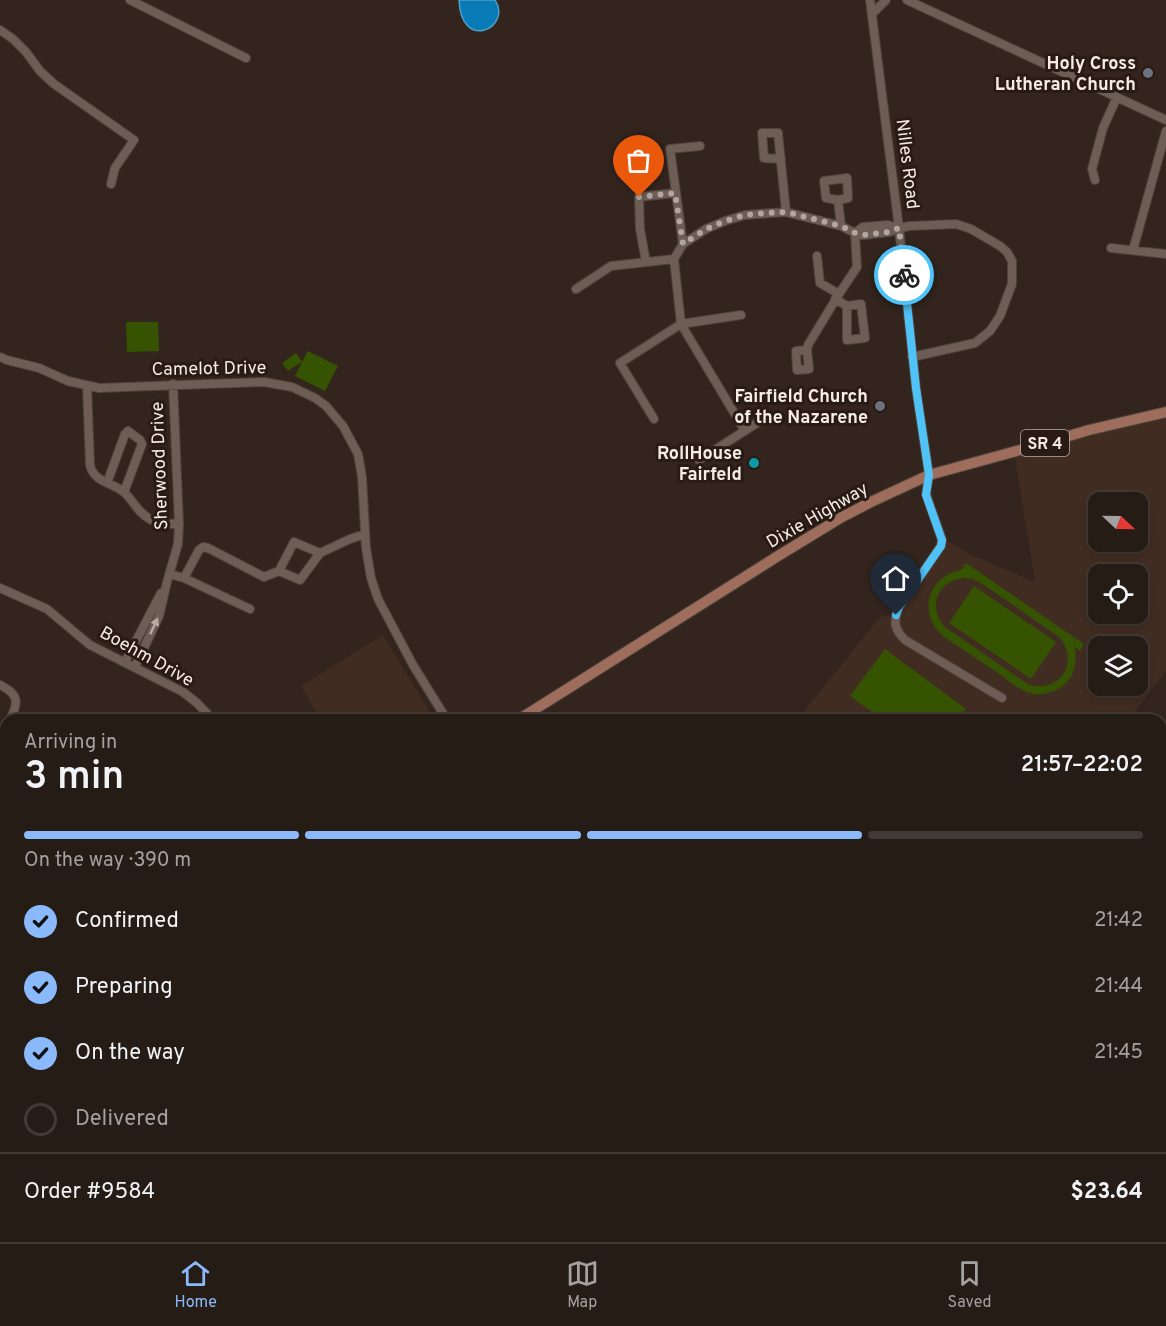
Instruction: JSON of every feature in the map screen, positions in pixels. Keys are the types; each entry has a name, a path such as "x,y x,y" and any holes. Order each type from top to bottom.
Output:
{"main road":[{"name":"Dixie Highway","path":"527,714 780,554 873,501 929,475 1089,430 1166,412"}],"street":[{"path":"130,0 246,58"},
{"name":"Nilles Road","path":"870,0 899,228 912,357 929,475 926,495 942,540 941,546 899,607 895,625 898,633 905,640 1002,698"},
{"path":"872,14 886,0"},
{"path":"907,0 1166,120"},
{"path":"0,30 13,39 54,84 134,140 115,168 111,184"},
{"path":"1095,180 1092,169 1094,159 1103,128 1117,97"},
{"path":"1133,250 1166,131"},
{"path":"683,244 669,149 700,146"},
{"path":"781,159 786,212"},
{"path":"646,262 640,229 639,197 675,193"},
{"path":"838,200 841,226"},
{"path":"745,431 681,324 674,259 683,244 706,229 745,215 786,212 841,226 855,233"},
{"path":"855,233 863,227 888,225 899,228 956,224 971,228 1000,246 1012,261 1012,284 1000,316 990,330 975,343 912,357"},
{"path":"807,350 837,296 857,267 855,233"},
{"path":"1111,248 1166,254"},
{"path":"816,256 820,283 847,306"},
{"path":"576,289 611,266 674,259"},
{"path":"654,419 620,363 681,324 741,315"},
{"name":"Camelot Drive","path":"0,357 39,368 68,381 99,388 253,381 278,383 292,387 326,406 343,426 358,454 371,578 378,599 413,665 443,714"},
{"name":"Sherwood Drive","path":"135,667 159,616 178,544 173,384"},
{"path":"87,386 90,468 95,477 124,492 136,509 149,519 157,523 179,524"},
{"path":"699,460 768,416"},
{"path":"107,483 126,431 130,432 142,444 124,492"},
{"path":"279,571 300,580 320,553 365,534"},
{"path":"184,578 199,550 203,547 264,577 279,571 294,542 320,553"},
{"path":"168,578 184,578 250,609"},
{"name":"Sherwood Drive","path":"125,662 168,578"},
{"name":"Boehm Drive","path":"0,588 47,609 90,645 183,692 197,702 208,714"},
{"path":"0,685 14,694 17,702 13,714"}],"shaded area":[{"path":"1166,412 1166,671 1148,694 1148,636 1088,636 1088,696 1147,696 1133,714 802,714 880,617 896,615 942,540 952,543 969,554 1035,582 1014,452"},
{"path":"383,635 431,714 317,714 301,686"}],"green space":[{"path":"126,322 158,322 159,351 127,352"},
{"path":"308,351 338,366 325,391 295,376"},
{"path":"296,353 302,362 288,371 282,363"},
{"path":"966,563 1084,644 1080,651 1075,647 1074,668 1071,677 1064,685 1052,692 1029,693 944,637 930,618 930,598 940,580 961,570","holes":["973,579 1059,637 1068,656 1067,666 1057,681 1049,685 1028,684 945,627 940,619 936,603 941,590 955,580"]},
{"path":"974,586 1056,642 1031,679 949,623"},
{"path":"885,649 966,709 962,714 875,714 850,696"}],"water":[{"path":"459,0 495,0 499,10 497,19 492,26 484,30 476,30 468,26 462,16"}],"way so far":[{"path":"639,197 675,193 683,244 706,229 725,221 745,215 766,213 786,212 841,226 864,235 889,232 899,228 904,275"}],"place":[{"name":"Holy Cross Lutheran Church","path":"1148,73"},
{"name":"Fairfield Church of the Nazarene","path":"880,406"},
{"name":"RollHouse Fairfeld","path":"754,463"}],"route":[{"path":"896,615 899,607 941,546 942,540 926,495 929,475 916,388 904,275"}]}
